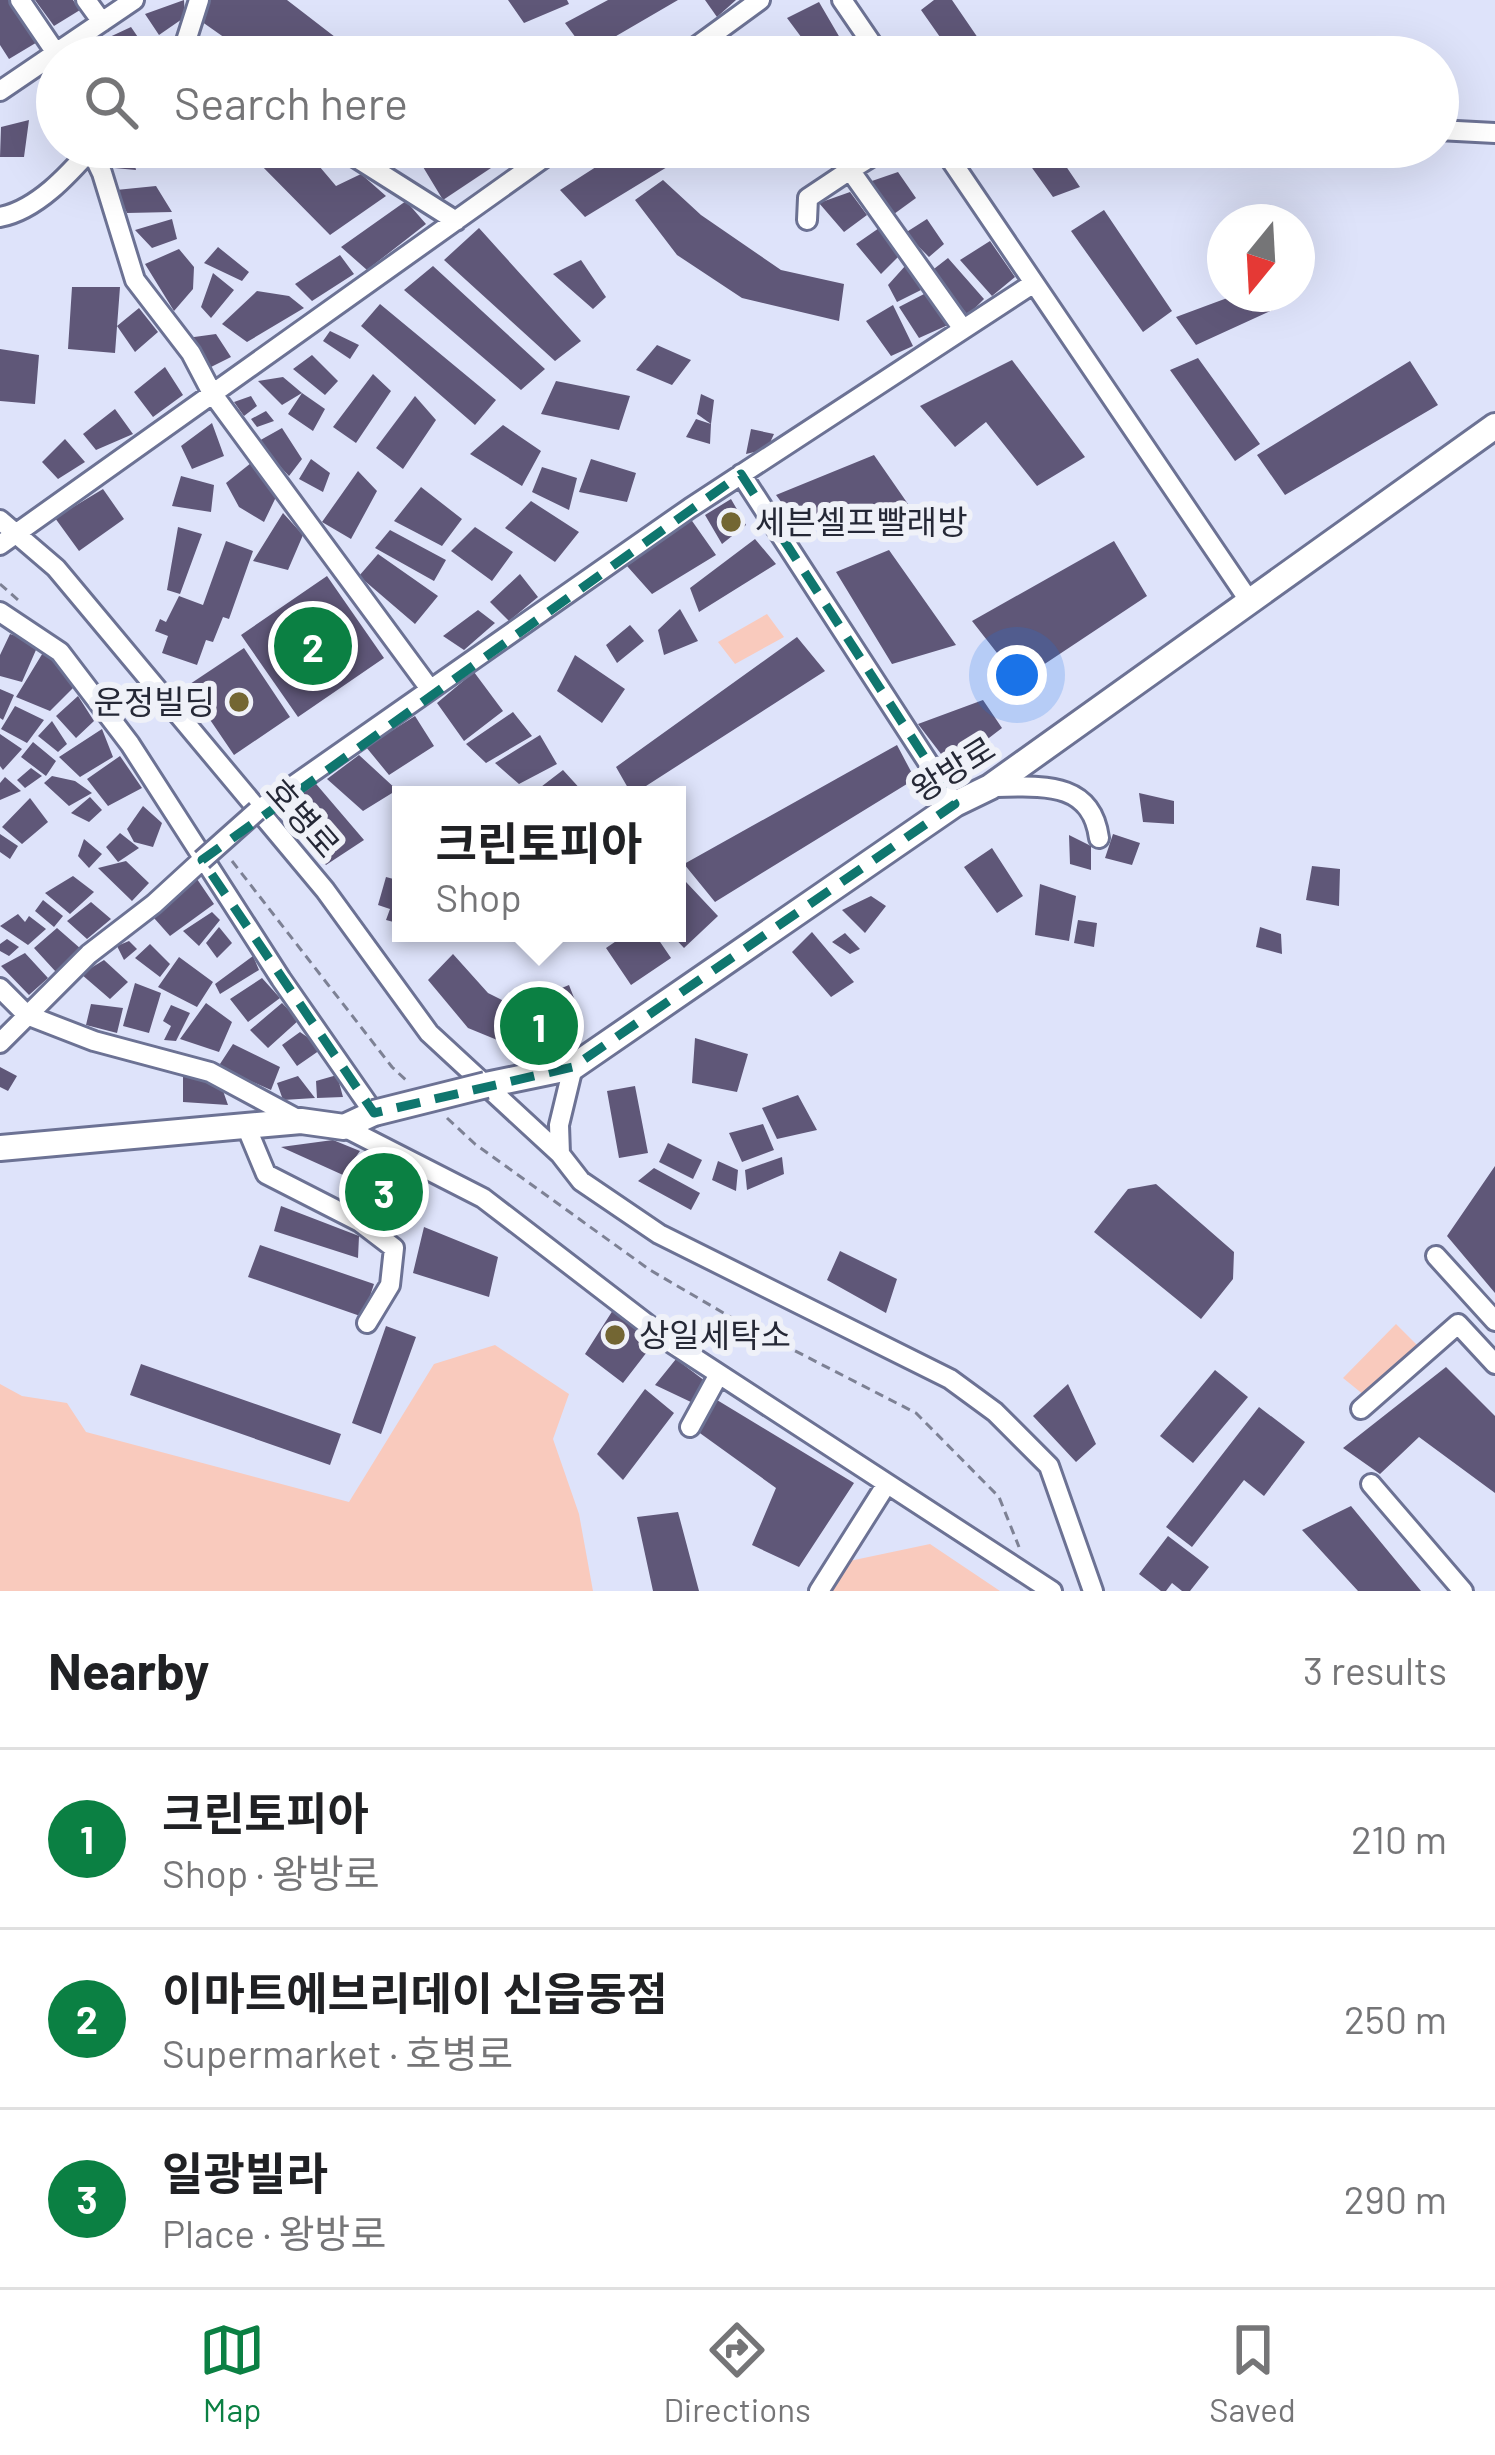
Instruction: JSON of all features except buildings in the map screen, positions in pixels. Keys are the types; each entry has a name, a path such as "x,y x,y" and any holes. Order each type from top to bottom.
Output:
{"main road":[{"name":"왕방로","path":"374,1112 573,1067 956,804 990,787 1495,426"},
{"path":"0,1148 302,1121 344,1127 374,1112"}],"street":[{"path":"20,0 42,36"},
{"path":"86,0 102,22"},
{"path":"85,36 134,0"},
{"path":"185,36 199,0"},
{"path":"711,36 760,0"},
{"path":"842,0 867,36"},
{"path":"3,81 36,67"},
{"path":"1459,131 1495,133"},
{"path":"0,217 36,200 74,168"},
{"path":"100,168 135,280 191,353 212,393 430,689"},
{"path":"372,168 456,221"},
{"path":"0,545 8,525 212,393 530,168"},
{"path":"807,220 808,198 853,168"},
{"path":"956,168 1248,599"},
{"path":"850,170 963,329"},
{"path":"0,1043 89,954 154,904 257,811 741,474 1034,283"},
{"path":"741,474 956,804"},
{"name":"호병로","path":"8,525 56,568 325,890 429,1034 560,1154 581,1181 659,1234 950,1379 995,1412 1049,1466 1093,1591"},
{"path":"0,612 60,652 130,744 202,860 374,1112"},
{"path":"990,787 1046,786 1084,799 1097,818 1099,838"},
{"path":"0,988 27,1015 94,1041 210,1072 302,1121"},
{"path":"560,1154 559,1124 573,1067"},
{"path":"246,1126 266,1174 360,1222 394,1248 390,1286 367,1323"},
{"path":"344,1127 483,1198 673,1344 1052,1591"},
{"path":"1436,1256 1495,1321"},
{"path":"1360,1409 1458,1324 1495,1364"},
{"path":"690,1427 719,1374"},
{"path":"1371,1484 1463,1591"},
{"path":"819,1591 886,1485"}],"path":[{"path":"392,1067 409,1082"},
{"path":"442,1113 475,1144 650,1270 739,1322 916,1413 999,1497 1019,1546 1021,1573"}],"highlighted area":[{"path":"741,474 955,804 573,1067 374,1113 202,860"}],"shaded area":[{"path":"767,614 784,637 735,664 718,642"},
{"path":"1396,1324 1417,1345 1364,1395 1343,1378"},
{"path":"495,1345 569,1394 553,1439 579,1514 593,1591 0,1591 0,1384 22,1396 67,1403 86,1432 349,1502 434,1364"},
{"path":"930,1544 1000,1591 833,1591 840,1563"}],"place":[{"name":"세븐셀프빨래방","path":"731,522"},
{"name":"이마트에브리데이 신읍동점","path":"313,646"},
{"name":"운정빌딩","path":"239,702"},
{"name":"크린토피아","path":"539,1026"},
{"name":"일광빌라","path":"384,1192"},
{"name":"상일세탁소","path":"615,1335"}]}
